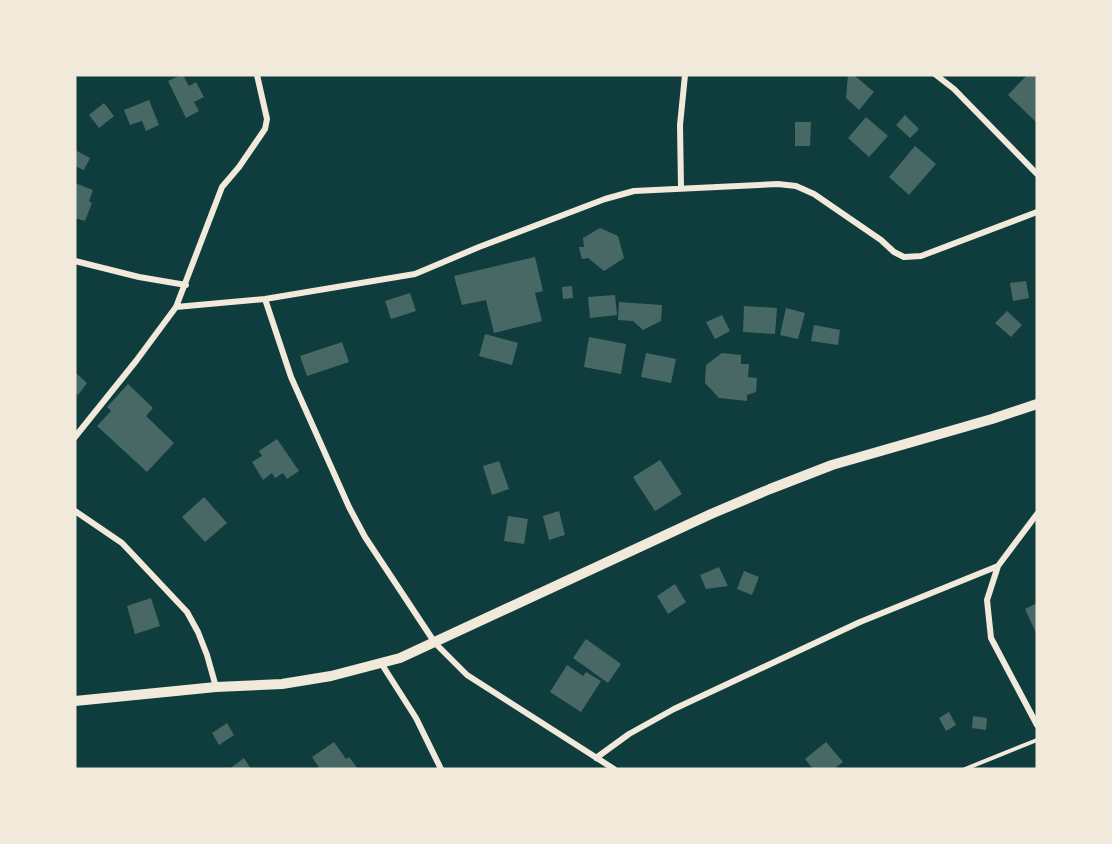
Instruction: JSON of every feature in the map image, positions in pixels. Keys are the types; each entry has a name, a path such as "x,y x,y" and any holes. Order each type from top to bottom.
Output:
{"street":[{"path":"75,437 176,307 186,285 212,208 222,187 265,129 267,119 257,75"},
{"path":"681,188 680,125 686,75"},
{"path":"936,75 954,89 1037,174"},
{"path":"176,307 265,299 415,274 605,199 634,191 778,184 796,186 814,194 904,257 921,256 1037,212"},
{"path":"75,261 140,277 186,285"},
{"path":"265,299 291,377 349,507 365,537 435,643 467,675 614,769"},
{"path":"75,701 292,682 331,676 400,658 711,513 770,489 832,465 1037,404"},
{"path":"75,511 122,543 187,612 201,640 216,687"},
{"path":"1037,514 998,566 987,600 992,638 1037,725"},
{"path":"596,758 639,728 674,709 860,622 998,566"},
{"path":"381,663 416,718 441,769"}],"path":[{"path":"965,769 1037,741"}],"building":[{"path":"181,75 189,86 196,82 204,97 194,102 199,111 186,118 168,81"},
{"path":"848,75 854,75 874,92 859,110 846,98"},
{"path":"1027,75 1037,75 1037,123 1008,95"},
{"path":"149,100 159,125 146,131 142,121 130,125 124,110"},
{"path":"104,103 114,116 99,128 89,115"},
{"path":"905,115 919,129 910,138 896,125"},
{"path":"866,117 888,136 869,157 848,138"},
{"path":"795,122 811,122 810,146 795,146"},
{"path":"915,146 936,164 909,195 889,177"},
{"path":"75,150 90,158 84,170 75,166"},
{"path":"75,183 93,190 89,201 92,203 85,221 75,218"},
{"path":"600,228 618,236 624,258 604,271 588,258 582,259 579,247 584,247 583,238"},
{"path":"535,257 543,291 535,293 542,321 494,333 486,300 462,305 454,276"},
{"path":"1026,281 1029,298 1013,301 1010,283"},
{"path":"572,286 573,298 563,299 562,287"},
{"path":"410,293 416,311 391,319 385,301"},
{"path":"615,295 617,315 590,318 588,297"},
{"path":"619,302 662,305 661,321 643,330 633,321 618,320"},
{"path":"744,306 777,308 775,334 743,332"},
{"path":"786,308 805,313 798,339 780,335"},
{"path":"1007,311 1022,325 1011,337 995,323"},
{"path":"722,315 730,331 715,339 706,322"},
{"path":"814,325 840,330 838,345 811,341"},
{"path":"485,334 518,343 512,365 479,356"},
{"path":"589,337 626,344 621,374 584,367"},
{"path":"342,342 349,362 307,376 300,356"},
{"path":"646,353 676,359 671,383 641,377"},
{"path":"722,353 741,355 741,364 749,364 748,377 757,378 756,392 747,395 747,401 719,398 705,383 706,365"},
{"path":"75,372 87,383 78,395 75,393"},
{"path":"128,384 153,408 146,416 174,443 147,472 97,426 111,411 107,407"},
{"path":"277,439 299,471 287,479 283,473 275,478 272,473 263,480 252,462 262,456 259,451"},
{"path":"660,460 682,494 655,511 633,477"},
{"path":"499,461 509,489 492,495 483,466"},
{"path":"204,497 227,523 205,542 182,517"},
{"path":"559,511 565,535 549,540 543,516"},
{"path":"508,516 528,519 524,544 504,541"},
{"path":"719,567 728,586 706,589 700,575"},
{"path":"744,571 759,577 752,595 737,589"},
{"path":"675,584 686,602 668,614 657,596"},
{"path":"151,598 160,626 135,634 127,606"},
{"path":"1037,603 1037,635 1025,609"},
{"path":"586,639 621,664 608,683 573,658"},
{"path":"567,665 583,676 586,672 601,681 581,712 550,692"},
{"path":"949,712 956,725 946,731 939,718"},
{"path":"973,716 987,718 986,730 972,728"},
{"path":"227,723 234,735 219,745 212,733"},
{"path":"334,742 346,759 349,757 358,769 320,769 312,757"},
{"path":"826,742 843,762 834,769 813,769 805,759"},
{"path":"244,758 251,769 229,769"}]}
